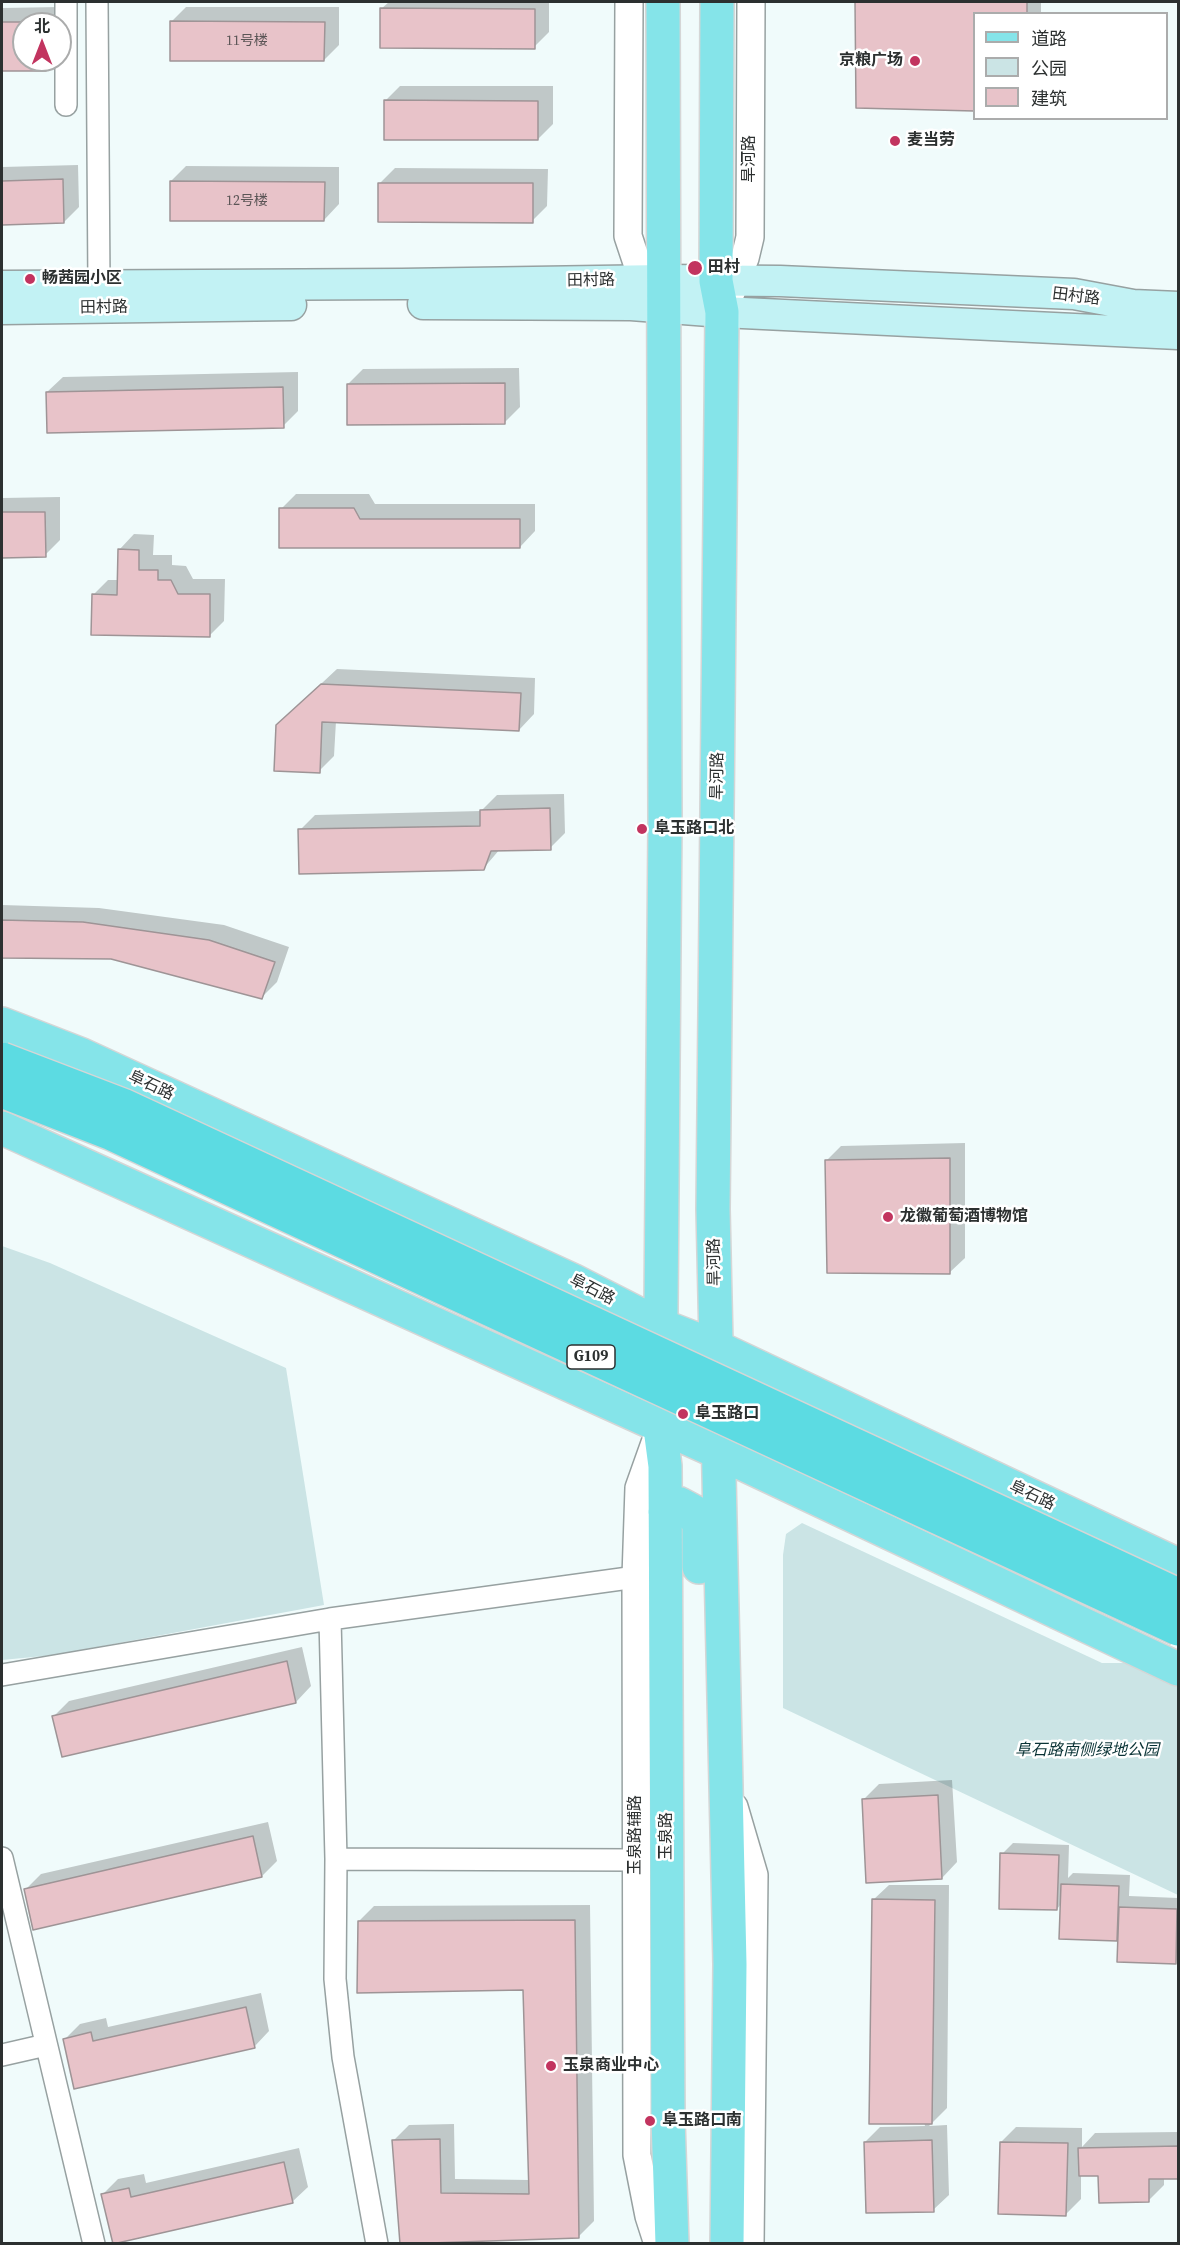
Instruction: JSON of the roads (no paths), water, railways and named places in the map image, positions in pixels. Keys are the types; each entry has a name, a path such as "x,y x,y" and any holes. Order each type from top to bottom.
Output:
{"highway":[{"name":"阜石路","path":"2,1059 125,1106 1179,1595"},
{"name":"G109","path":"2,1091 112,1134 1179,1629"}],"main road":[{"path":"662,1326 664,835 657,289 663,2"},
{"name":"旱河路","path":"717,3 725,291 713,1209 720,1453"},
{"name":"田村路","path":"2,286 657,289 1074,294 1133,305 1179,307"},
{"name":"田村路","path":"2,309 404,304 632,304 657,289"},
{"name":"田村路","path":"725,291 1179,334"},
{"name":"阜石路","path":"2,1024 82,1054 562,1275 662,1326 717,1347 1179,1565"},
{"path":"2,1128 660,1428 720,1453 1179,1669"},
{"name":"玉泉路","path":"662,1326 660,1428 665,1466 668,2118 672,2244"},
{"path":"720,1453 724,1776 730,1964 727,2244"},
{"path":"665,1512 680,1504 693,1510 699,1526 700,1651 724,1721"}],"street":[{"path":"66,2 66,105"},
{"path":"97,2 99,286"},
{"path":"629,2 628,236 657,289"},
{"name":"旱河路","path":"725,291 750,237 751,2"},
{"name":"玉泉路辅路","path":"658,2244 649,2216 637,2156 636,1577 639,1488 660,1428"},
{"path":"2,1675 330,1619 636,1577"},
{"path":"330,1619 336,1859 335,1979 343,2057 377,2244"},
{"path":"724,1776 754,1875 750,2244"},
{"path":"2,1858 94,2244"},
{"path":"336,1859 636,1860 668,1942"},
{"path":"2,2055 46,2045"}],"place":[{"name":"京粮广场","path":"915,61"},
{"name":"麦当劳","path":"895,141"},
{"name":"田村","path":"695,268"},
{"name":"畅茜园小区","path":"30,279"},
{"name":"阜玉路口北","path":"642,829"},
{"name":"龙徽葡萄酒博物馆","path":"888,1217"},
{"name":"阜玉路口","path":"683,1414"},
{"name":"玉泉商业中心","path":"551,2066"},
{"name":"阜玉路口南","path":"650,2121"}],"park label":[{"name":"阜石路南侧绿地公园","path":"1087,1751"}]}
